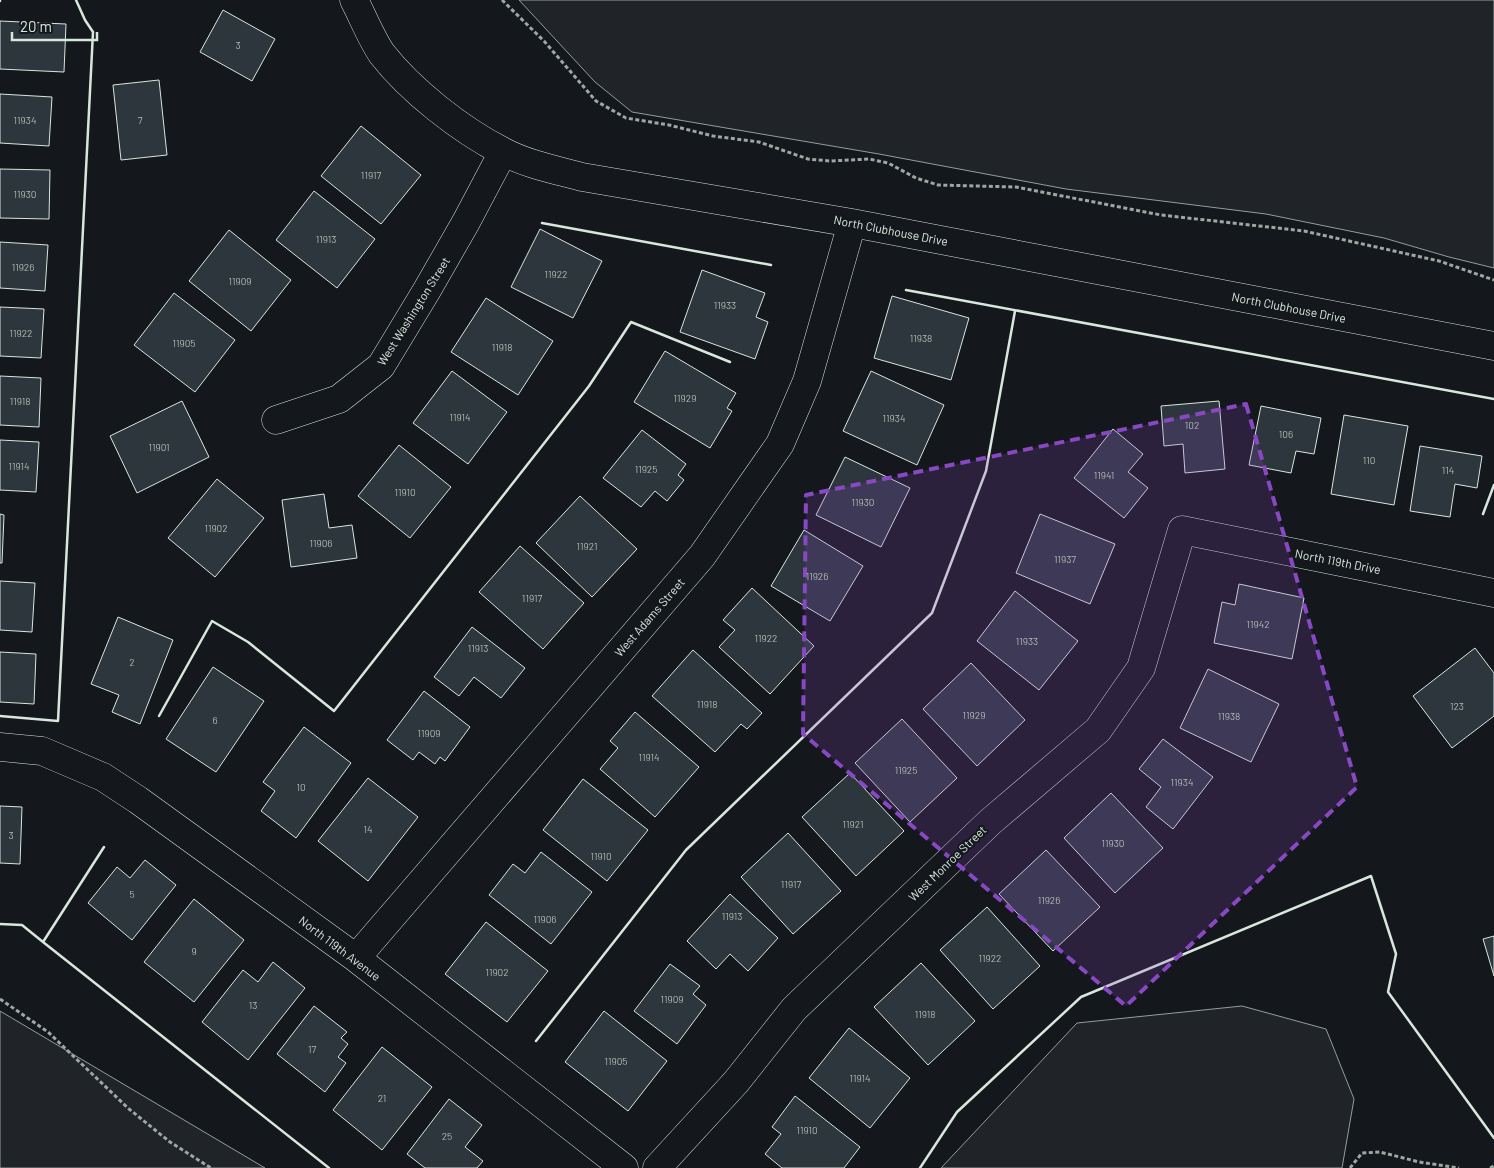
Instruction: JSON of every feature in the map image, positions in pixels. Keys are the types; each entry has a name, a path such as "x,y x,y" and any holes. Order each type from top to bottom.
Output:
{"street":[{"name":"North Clubhouse Drive","path":"354,0 381,53 409,84 454,121 503,152 543,166 582,177 852,223 1494,346"},
{"name":"West Washington Street","path":"276,420 339,399 380,366 427,290 503,152"},
{"name":"West Adams Street","path":"356,958 702,556 780,444 807,381 852,223"},
{"name":"North 119th Drive","path":"1182,530 1494,593"},
{"name":"West Monroe Street","path":"657,1168 736,1082 794,1009 990,822 1098,730 1141,668 1182,530"},
{"name":"North 119th Avenue","path":"0,747 42,751 103,777 138,800 356,958 624,1168"}],"path":[{"path":"502,0 544,41 596,101 626,118 670,125 713,136 759,142 808,159 830,161 868,159 888,163 916,178 938,185 1016,187 1161,215 1304,231 1439,261 1494,280"},
{"path":"0,999 48,1032 100,1082 163,1136 211,1168"},
{"path":"1350,1168 1362,1153 1380,1152 1419,1162 1458,1168"},
{"path":"1490,1168 1494,1166"}],"highlighted area":[{"path":"1246,404 1357,787 1126,1006 803,734 806,495"}],"shaded area":[{"path":"519,0 1494,0 1494,268 1384,238 1266,214 1066,189 879,154 632,112 595,82"},
{"path":"1242,1006 1326,1029 1354,1099 1342,1168 941,1168 1077,1023"},
{"path":"0,1011 265,1168 0,1168"}],"building":[{"path":"223,10 275,39 252,81 200,52"},
{"path":"0,21 66,24 64,72 0,69"},
{"path":"159,80 167,155 121,160 113,85"},
{"path":"0,94 52,97 49,146 0,143"},
{"path":"361,126 421,175 381,224 321,176"},
{"path":"0,169 50,170 49,219 0,218"},
{"path":"314,191 375,239 337,288 276,240"},
{"path":"540,229 602,261 573,318 511,287"},
{"path":"229,230 291,280 251,331 189,281"},
{"path":"0,242 48,245 45,291 0,288"},
{"path":"702,270 765,293 756,317 768,322 755,359 680,332"},
{"path":"174,293 235,340 195,392 134,345"},
{"path":"892,296 969,318 951,380 874,358"},
{"path":"486,298 553,341 518,395 451,352"},
{"path":"0,307 44,309 41,358 0,356"},
{"path":"665,351 736,393 727,408 732,411 710,448 634,402"},
{"path":"452,371 507,412 468,464 413,423"},
{"path":"871,371 944,405 917,465 843,431"},
{"path":"0,376 41,378 39,427 0,425"},
{"path":"182,401 209,457 137,493 110,436"},
{"path":"1219,401 1225,469 1185,473 1183,444 1164,446 1161,406"},
{"path":"1261,406 1321,418 1314,454 1296,451 1291,473 1249,465"},
{"path":"1344,415 1408,426 1394,505 1331,494"},
{"path":"1113,429 1143,454 1128,472 1148,488 1124,518 1074,478"},
{"path":"642,430 686,464 678,475 684,480 667,501 655,491 641,507 603,478"},
{"path":"0,440 39,442 36,492 0,490"},
{"path":"399,445 451,487 410,538 358,496"},
{"path":"1420,446 1482,456 1477,488 1455,484 1450,517 1410,511"},
{"path":"845,457 910,488 881,547 816,515"},
{"path":"217,479 264,518 215,577 168,538"},
{"path":"324,494 329,528 352,525 357,558 291,567 282,500"},
{"path":"580,496 637,549 592,597 536,543"},
{"path":"0,514 4,515 2,563 0,563"},
{"path":"1040,514 1115,544 1090,604 1016,573"},
{"path":"804,530 863,566 830,621 771,586"},
{"path":"520,546 584,603 543,649 479,592"},
{"path":"0,581 35,583 32,632 0,630"},
{"path":"1239,584 1304,598 1292,659 1214,643 1222,602 1235,605"},
{"path":"752,588 814,646 770,694 719,647 735,630 723,620"},
{"path":"1015,591 1078,641 1039,690 977,641"},
{"path":"118,617 173,640 140,724 112,712 119,695 91,684"},
{"path":"472,627 525,668 501,698 474,677 459,696 434,677"},
{"path":"1475,648 1494,673 1494,716 1452,748 1413,696"},
{"path":"693,650 762,713 747,729 741,724 715,752 652,696"},
{"path":"0,652 36,654 34,704 0,702"},
{"path":"971,663 1025,720 977,766 923,709"},
{"path":"213,667 264,701 216,772 166,739"},
{"path":"1208,669 1279,704 1251,762 1180,728"},
{"path":"424,691 470,727 445,761 440,757 435,764 419,752 413,760 387,740"},
{"path":"635,712 699,767 655,817 600,769 618,748 610,741"},
{"path":"902,719 957,778 910,822 855,763"},
{"path":"304,727 351,763 296,838 261,811 275,791 263,782"},
{"path":"1163,739 1213,777 1173,829 1146,807 1161,787 1139,769"},
{"path":"850,773 904,831 856,876 802,817"},
{"path":"368,778 418,817 368,881 318,841"},
{"path":"583,779 648,830 607,881 543,830"},
{"path":"1111,793 1163,848 1115,893 1064,838"},
{"path":"0,806 22,807 20,864 0,863"},
{"path":"788,833 841,891 793,934 741,877"},
{"path":"1046,850 1100,907 1053,951 999,894"},
{"path":"541,852 592,892 551,944 489,895 513,864 525,873"},
{"path":"145,860 176,885 132,940 88,903 117,867 130,878"},
{"path":"730,894 778,938 748,971 730,954 716,969 687,941"},
{"path":"194,899 244,940 194,1002 144,962"},
{"path":"987,907 1040,966 993,1009 940,950"},
{"path":"486,922 548,971 507,1022 445,974"},
{"path":"1494,936 1494,976 1483,939"},
{"path":"273,962 305,988 248,1060 202,1022 243,970 258,982"},
{"path":"921,963 975,1021 928,1065 874,1007"},
{"path":"670,964 700,986 693,994 706,1005 677,1044 634,1011"},
{"path":"314,1006 347,1032 341,1038 348,1044 338,1057 346,1063 325,1092 277,1054"},
{"path":"604,1011 667,1061 628,1111 565,1062"},
{"path":"849,1028 910,1078 870,1128 809,1078"},
{"path":"382,1047 432,1087 382,1150 333,1110"},
{"path":"795,1096 860,1147 844,1168 782,1168 765,1154 781,1134 772,1127"},
{"path":"449,1099 482,1125 465,1147 483,1161 477,1168 425,1168 407,1154"}],"wall":[{"path":"0,716 58,721 93,32 76,0"},
{"path":"542,223 771,265"},
{"path":"906,290 1494,399"},
{"path":"536,1041 686,850 932,613 986,471 1015,311"},
{"path":"159,716 212,621 248,642 334,711 589,386 631,322 730,362"},
{"path":"1483,514 1494,485"},
{"path":"104,847 43,942 329,1168"},
{"path":"920,1168 957,1112 1081,997 1371,876 1396,954 1388,992 1494,1138"},
{"path":"0,924 22,925 43,942"}]}
